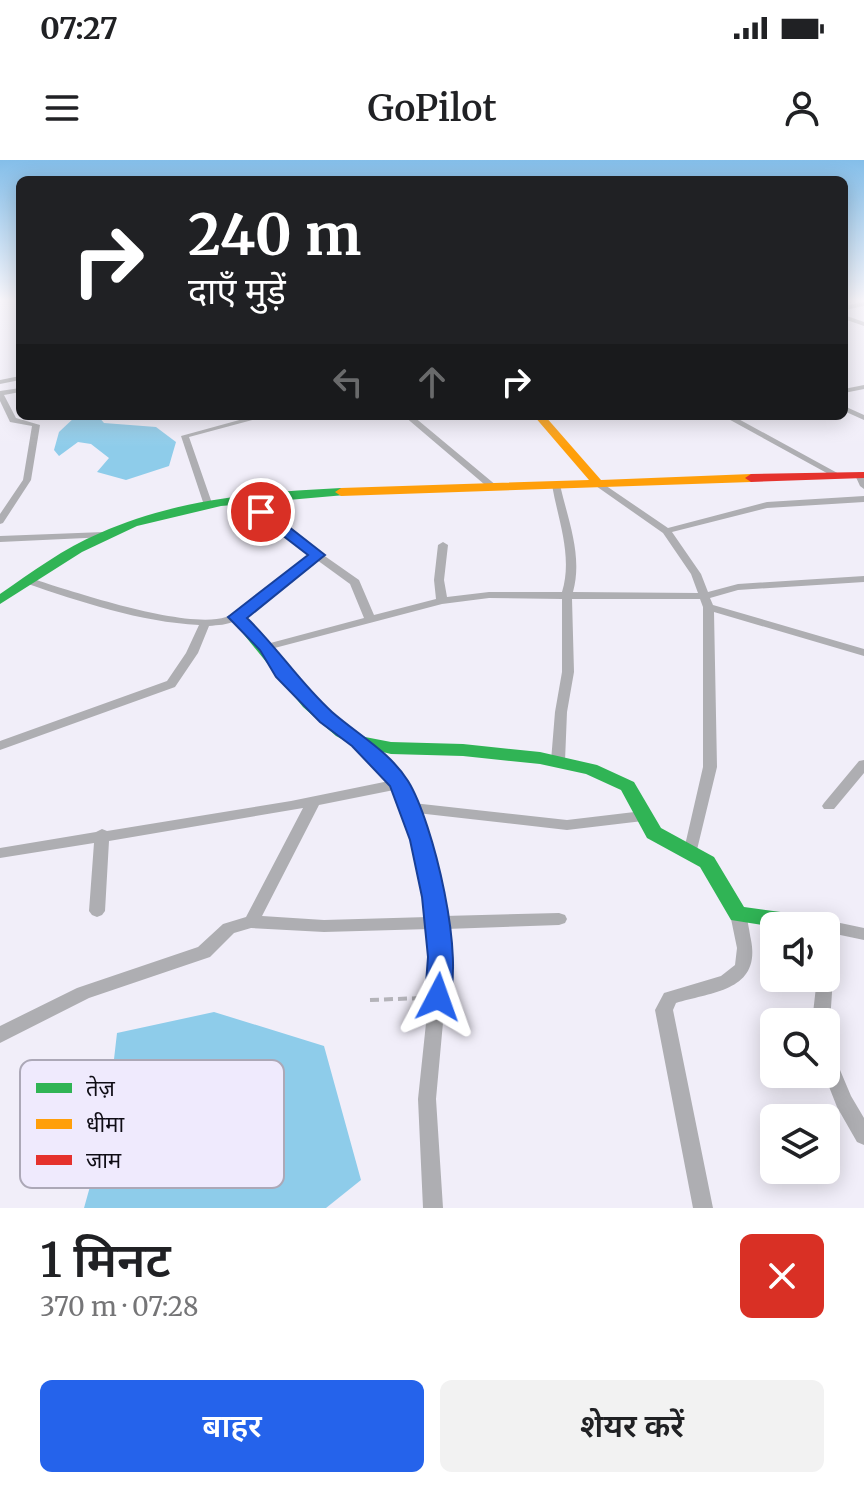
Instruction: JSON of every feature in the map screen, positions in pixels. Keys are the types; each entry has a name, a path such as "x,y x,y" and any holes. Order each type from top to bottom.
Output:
{"main road":[{"path":"543,420 599,484"},
{"path":"0,600 79,547 104,535 154,517 208,506 253,500 556,485 837,475 862,479"},
{"path":"237,617 267,647 282,673 327,718 359,741 384,747 470,751 558,761 626,784 654,833 712,867 729,905 738,914 760,917"}],"street":[{"path":"0,393 16,416 16,421 36,425 27,480 0,521"},
{"path":"6,405 16,404"},
{"path":"208,506 185,436 247,420"},
{"path":"413,420 494,488"},
{"path":"734,420 837,475"},
{"path":"599,484 666,531 696,574 707,601 710,767 690,854"},
{"path":"556,485 568,540 572,583 567,594 568,672 561,712 558,761"},
{"path":"666,531 767,505 864,499"},
{"path":"253,500 276,526 355,582 371,621"},
{"path":"0,539 104,535"},
{"path":"442,601 439,580 443,545"},
{"path":"29,581 171,619 205,623 237,617 317,555"},
{"path":"707,601 738,587 864,579"},
{"path":"267,647 442,601 489,595 567,594 707,601 864,653"},
{"path":"0,746 171,684 192,653 205,623"},
{"path":"359,741 399,784 409,807 421,840 437,922 441,957 427,1099 433,1208"},
{"path":"829,806 864,764"},
{"path":"0,853 399,784"},
{"path":"251,922 314,801"},
{"path":"409,807 567,825 643,816"},
{"path":"97,911 102,834"},
{"path":"703,1208 664,1010 670,998 733,978 742,970 746,960 738,914"},
{"path":"0,1035 83,993 204,952 229,928 251,922 324,926 559,919"},
{"path":"840,929 864,934"},
{"path":"839,1088 864,1136"}],"path":[{"path":"370,1000 438,997"}],"water":[{"path":"72,420 101,420 104,423 156,427 176,442 169,466 126,480 97,472 109,458 91,444 78,442 59,456 54,450 59,432"},
{"path":"214,1012 324,1046 361,1180 326,1208 84,1208 90,1188 284,1188 284,1060 114,1060 117,1033"}],"traffic: fast":[{"path":"0,600 78,549 133,524 221,502 341,492"},
{"path":"237,617 309,703 342,732 360,741 391,748 463,750 540,758 591,769 628,786 654,833 707,862 738,914 760,917"}],"traffic: slow":[{"path":"543,420 599,484"},
{"path":"341,492 751,478"}],"traffic: jam":[{"path":"751,478 864,475"}],"route":[{"path":"261,512 317,555 300,572 261,595 237,617 267,647 282,673 327,718 359,741 399,784 421,840 434,897 441,957 438,997"}]}
